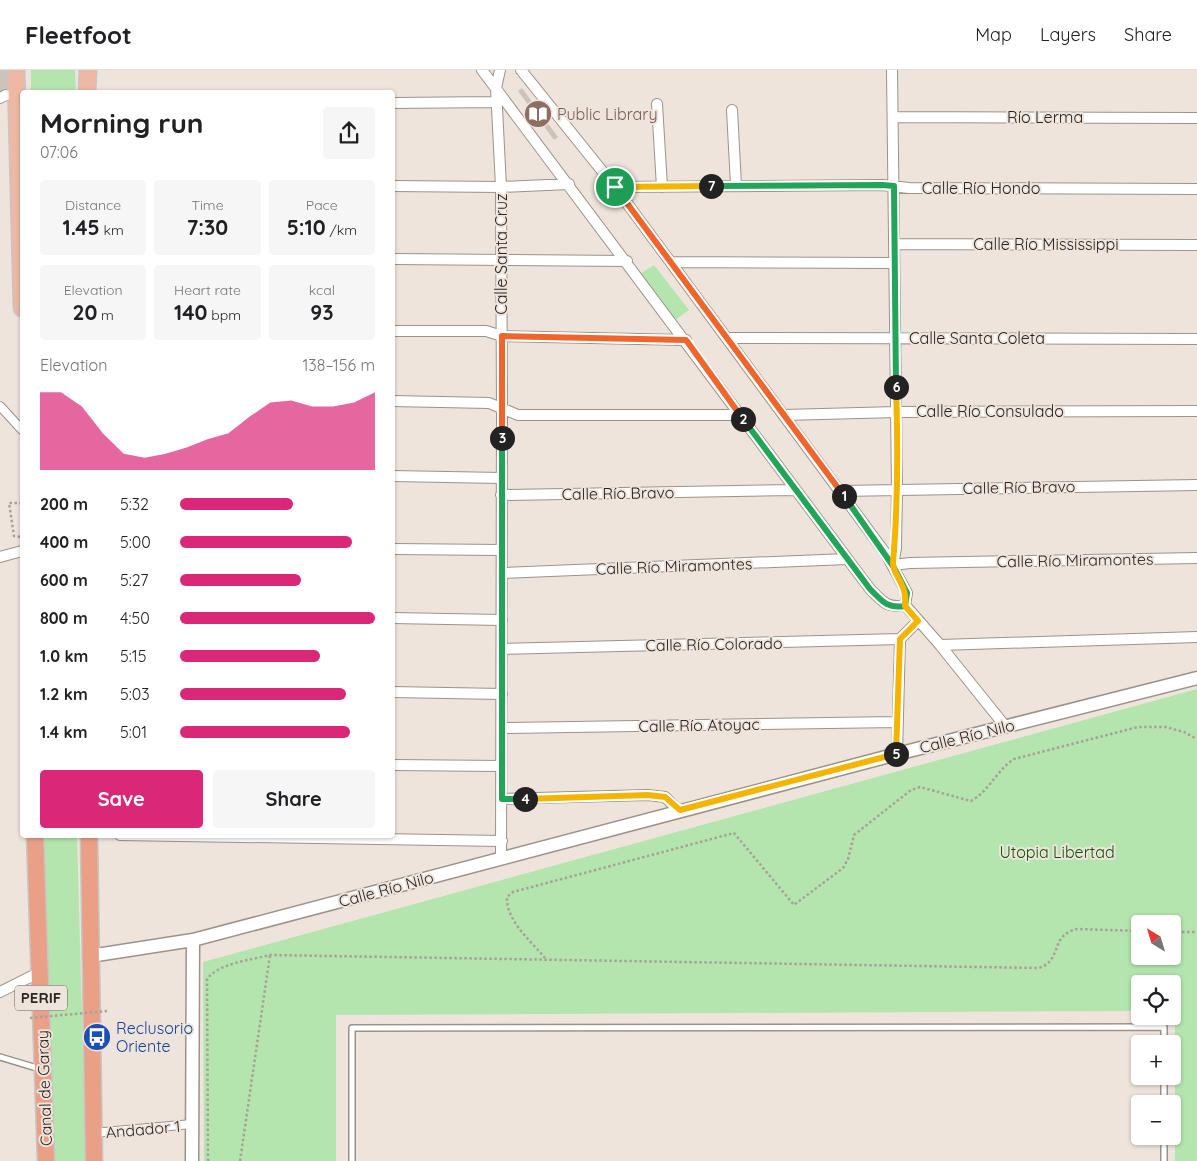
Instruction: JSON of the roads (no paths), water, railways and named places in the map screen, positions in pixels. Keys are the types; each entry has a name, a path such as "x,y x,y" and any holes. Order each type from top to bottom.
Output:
{"highway":[{"name":"Canal de Garay","path":"35,838 46,1161"},
{"name":"PERIF","path":"89,838 94,1161"}],"main road":[{"path":"16,70 7,96 20,280"},
{"path":"87,90 88,70"}],"street":[{"path":"482,70 686,340 847,559 885,605 894,608 905,606"},
{"name":"Calle Santa Cruz","path":"500,70 496,88 501,187 502,859"},
{"path":"521,70 615,187 672,262 840,491 893,566 907,593 905,606 940,645 1004,726"},
{"path":"892,70 898,489 896,548 893,566"},
{"path":"395,103 498,102"},
{"path":"657,104 662,187"},
{"path":"732,110 736,185"},
{"name":"Río Lerma","path":"893,117 1197,118"},
{"path":"395,186 501,187 569,184"},
{"name":"Calle Río Hondo","path":"615,187 882,185 1197,189"},
{"name":"Calle Río Mississippi","path":"894,244 1197,245"},
{"path":"395,259 627,261"},
{"path":"672,262 894,263"},
{"path":"395,331 486,332 502,336 686,340"},
{"name":"Calle Santa Coleta","path":"727,338 1197,339"},
{"path":"395,401 490,403 502,410 518,415 740,415"},
{"path":"0,406 20,428"},
{"name":"Calle Río Consulado","path":"784,415 897,412 1197,410"},
{"path":"395,476 502,478"},
{"name":"Calle Río Bravo","path":"840,491 1197,485"},
{"name":"Calle Río Bravo","path":"502,495 795,490"},
{"path":"395,550 501,550"},
{"path":"0,557 20,552"},
{"name":"Calle Río Miramontes","path":"893,566 910,563 1197,558"},
{"name":"Calle Río Miramontes","path":"502,573 847,559"},
{"path":"395,618 502,620"},
{"path":"897,754 896,722 900,639 918,621"},
{"path":"940,645 1197,637"},
{"name":"Calle Río Colorado","path":"502,649 900,639"},
{"name":"Calle Río Nilo","path":"90,956 193,940 680,810 1197,678"},
{"path":"395,692 502,694"},
{"name":"Calle Río Atoyac","path":"502,728 896,722"},
{"path":"395,765 501,766"},
{"path":"502,799 648,795 665,797 680,810"},
{"path":"311,838 502,841"},
{"path":"192,1161 193,940"},
{"path":"0,992 40,972"},
{"name":"Andador 1","path":"93,1133 192,1124"}],"lane":[{"path":"352,1161 352,1028 1164,1027 1164,1035"},
{"path":"0,1057 43,1069"},
{"path":"1164,1145 1164,1161"}],"place":[{"name":"Public Library","path":"538,114"},
{"name":"Reclusorio Oriente","path":"97,1037"}],"park label":[{"name":"Utopia Libertad","path":"1057,852"}]}
